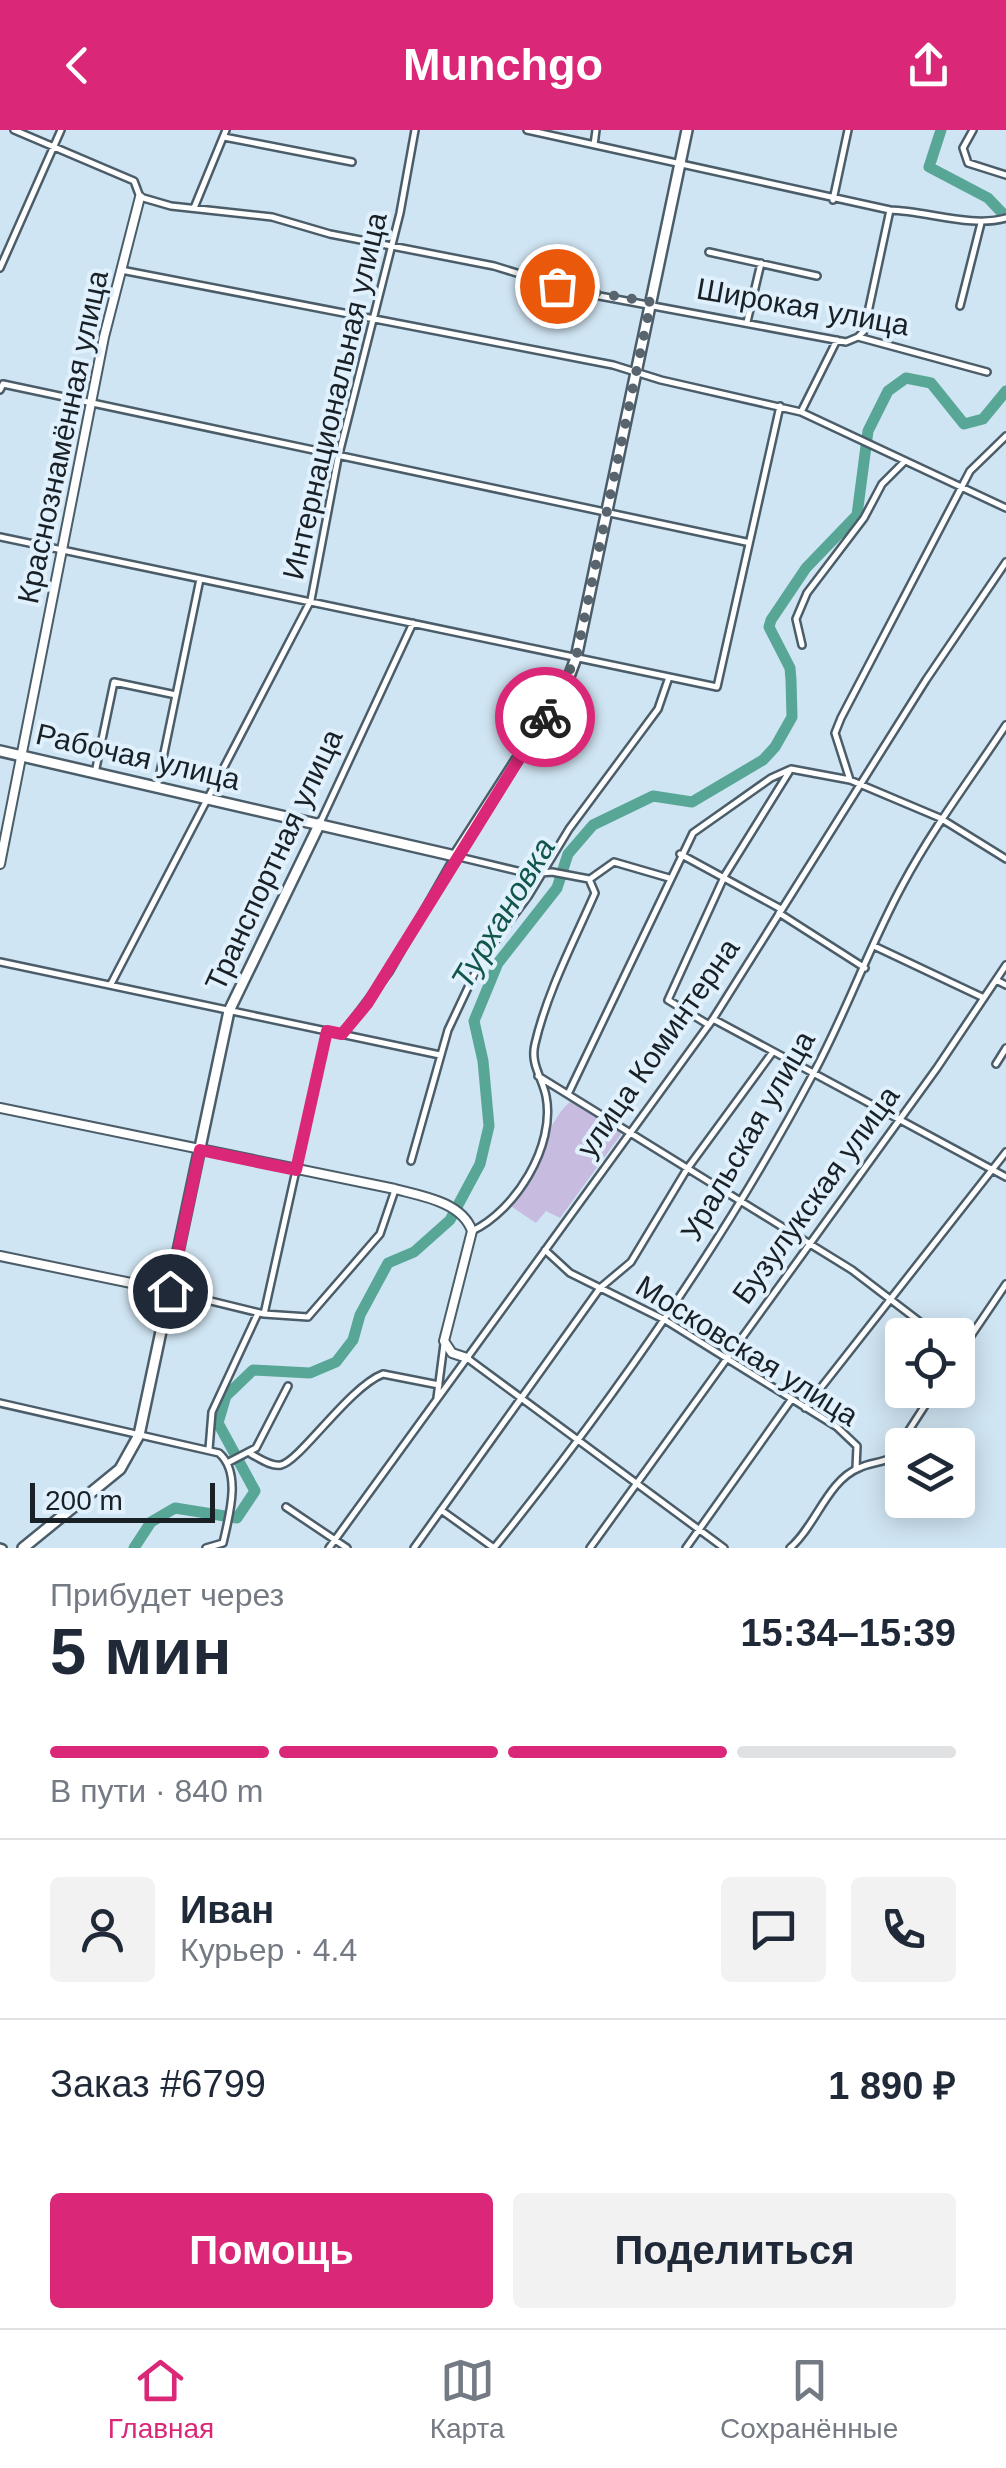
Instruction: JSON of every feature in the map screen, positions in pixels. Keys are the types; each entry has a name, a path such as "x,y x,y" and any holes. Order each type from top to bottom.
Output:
{"main road":[{"path":"455,856 566,682 576,658 687,130"},
{"name":"Рабочая улица","path":"0,751 455,856"},
{"name":"Транспортная улица","path":"24,1548 120,1470 140,1435 229,1011 320,823"}],"street":[{"path":"14,130 134,181 140,198"},
{"path":"0,268 62,130"},
{"name":"Интернациональная улица","path":"111,984 311,600 338,458 416,130"},
{"path":"527,130 833,200 890,210 928,211 981,223 1006,218"},
{"path":"594,145 596,130"},
{"path":"833,200 848,130"},
{"path":"973,130 966,140 968,163 1006,175"},
{"path":"194,208 225,134 352,162"},
{"name":"Широкая улица","path":"140,198 272,218 390,247 494,266 578,292 651,302 837,340 858,337 986,372"},
{"name":"Краснознамённая улица","path":"0,864 24,756 61,549 120,270 140,198"},
{"path":"858,337 864,331 890,210"},
{"path":"960,306 981,223"},
{"path":"709,252 817,276"},
{"path":"748,322 760,263"},
{"path":"120,270 613,365 636,374 780,406 802,412 1006,508"},
{"path":"802,412 837,340"},
{"path":"1,387 746,542"},
{"path":"0,537 716,687 780,406"},
{"path":"850,780 835,733 885,629 970,471 1006,436"},
{"path":"802,645 796,619 807,593 864,518 882,484 905,461"},
{"name":"улица Коминтерна","path":"328,1548 711,1022 1006,562"},
{"path":"157,787 200,578"},
{"name":"Транспортная улица","path":"320,823 413,624"},
{"path":"411,1161 440,1054 481,960 544,872 569,829 658,708 670,677"},
{"path":"95,772 114,682 176,695"},
{"name":"Уральская улица","path":"494,1548 579,1442 665,1320 740,1203 813,1075 901,886 940,818 1006,725"},
{"path":"791,769 726,875 668,1000 1006,1177"},
{"path":"568,1092 693,833 791,769 850,780 940,818 1006,859"},
{"path":"680,854 726,875 865,968"},
{"path":"342,1034 389,972 455,856"},
{"name":"Рабочая улица","path":"455,856 530,874 544,872 588,880 614,862 668,878"},
{"path":"438,1399 444,1342 472,1231 508,1205 524,1184 547,1111 532,1058 536,1038 596,893 588,880"},
{"path":"874,946 984,998"},
{"path":"0,962 440,1054"},
{"name":"Бузулукская улица","path":"590,1548 1006,966"},
{"path":"996,980 1006,985"},
{"path":"209,1449 212,1412 261,1314 327,1031"},
{"path":"996,1064 1006,1048"},
{"path":"414,1548 600,1288 631,1262 686,1170 772,1052"},
{"path":"538,1076 852,1270 913,1318"},
{"path":"0,1108 396,1189 446,1204 459,1212 472,1231"},
{"path":"805,1408 892,1303 1006,1152"},
{"path":"0,1256 261,1314 304,1318 312,1314 380,1234 396,1189"},
{"name":"Московская улица","path":"545,1250 570,1273 665,1320 848,1436 857,1446 856,1468"},
{"path":"975,1328 1006,1284"},
{"path":"444,1342 452,1353 467,1358 724,1548"},
{"path":"250,1454 274,1465 288,1462 332,1413 382,1374 439,1385"},
{"path":"230,1462 250,1454 288,1386"},
{"path":"686,1548 791,1400"},
{"path":"0,1403 209,1449 230,1462"},
{"path":"790,1548 807,1534 827,1499 856,1468 890,1458 923,1408"},
{"path":"206,1548 224,1546 230,1515 230,1462"},
{"path":"286,1506 346,1548"},
{"path":"440,1510 494,1548"}],"shaded area":[{"path":"574,1099 622,1133 560,1218 546,1211 536,1223 512,1207 556,1118"}],"waterway":[{"name":"Турхановка","path":"941,130 929,167 988,198 1006,217"},
{"name":"Турхановка","path":"134,1548 151,1522 175,1508 237,1518 255,1491 218,1423 226,1396 253,1370 310,1373 336,1362 353,1340 360,1315 388,1263 414,1252 450,1220 480,1164 489,1126 483,1061 474,1021 498,963 557,888 568,854 593,825 653,796 692,802 763,760 775,747 792,717 791,680 790,668 769,627 771,620 806,568 857,515 868,431 888,391 906,378 931,383 964,424 983,419 1006,391"}],"way so far":[{"path":"545,717 576,658 651,302 557,286"}],"route":[{"path":"170,1291 200,1150 296,1170 327,1031 342,1034 367,1004 451,870 455,856 545,717"}]}
